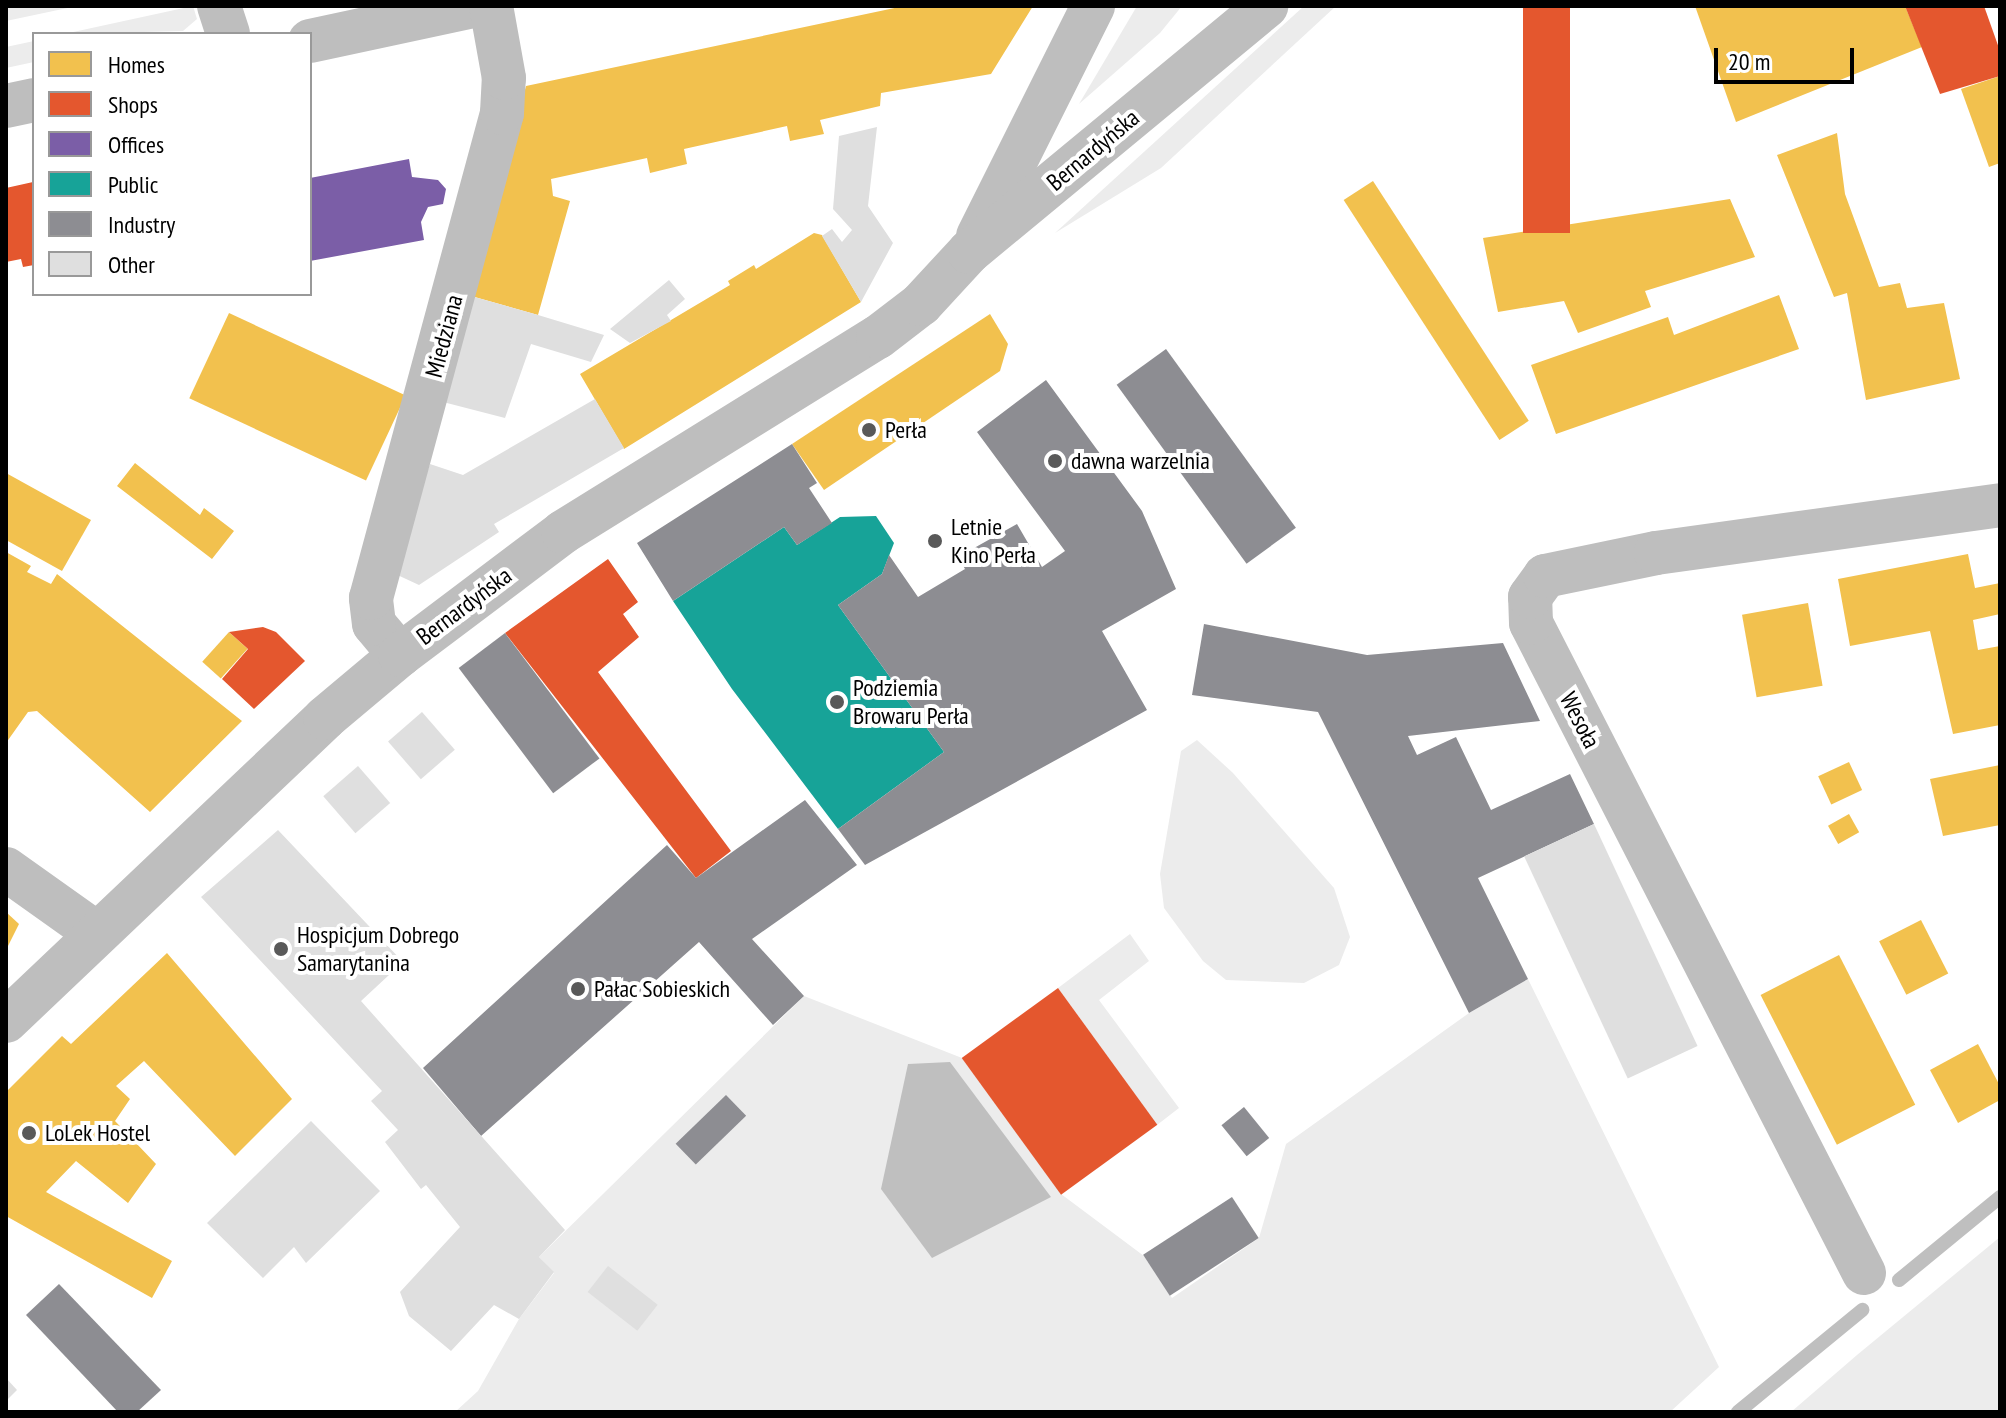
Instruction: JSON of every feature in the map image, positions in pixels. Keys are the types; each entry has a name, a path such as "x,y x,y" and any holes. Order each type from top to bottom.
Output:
{"street":[{"path":"219,6 227,32"},
{"path":"312,41 473,6"},
{"name":"Miedziana","path":"400,655 374,624 371,598 502,113 503,70 491,6"},
{"name":"Bernardyńska","path":"6,1021 96,933 400,655 563,532 878,337 921,304 969,252 1217,27 1266,6"},
{"name":"Bernardyńska","path":"969,252 1088,11"},
{"path":"6,106 32,100"},
{"name":"Wesoła","path":"1864,1273 1531,623 1530,597 1545,576 1656,553 2000,505"},
{"path":"6,869 96,933"}],"shaded area":[{"path":"6,6 77,6 6,21"},
{"path":"193,6 197,19 183,31 73,32"},
{"path":"1137,6 1182,6 1160,33 1079,104"},
{"path":"1304,6 1336,6 1161,168 1055,233"},
{"path":"32,41 32,62 6,68 6,47"},
{"path":"1197,740 1233,773 1334,888 1350,937 1339,965 1304,983 1226,980 1203,961 1164,908 1160,874 1181,751"},
{"path":"1130,934 1149,961 1099,1000 1179,1108 1157,1125 1058,988"},
{"path":"1528,979 1719,1367 1670,1412 455,1412 478,1391 519,1319 554,1273 539,1257 804,996 962,1058 1061,1194 1144,1256 1172,1298 1259,1238 1286,1144 1469,1013"},
{"path":"950,1062 1051,1197 932,1258 881,1189 908,1064"},
{"path":"2000,1237 2000,1412 1791,1412 1857,1355"}],"building: Homes":[{"path":"904,6 1033,6 991,74 881,93 880,106 820,120 824,134 790,141 787,126 684,149 687,164 650,173 647,158 551,179 553,196 570,201 538,315 471,296 526,86"},
{"path":"1695,6 1905,6 1922,47 1736,122"},
{"path":"2000,76 2000,163 1989,167 1961,89"},
{"path":"1837,133 1845,194 1879,287 1900,283 1907,308 1944,303 1960,379 1866,400 1847,293 1834,297 1777,155"},
{"path":"1373,181 1529,421 1499,440 1344,200"},
{"path":"1730,199 1755,257 1645,291 1651,307 1578,333 1564,301 1498,312 1483,238"},
{"path":"814,233 822,235 861,302 624,449 580,374 730,285 728,281 754,265 756,269"},
{"path":"1779,295 1799,349 1556,434 1531,365 1668,317 1674,335"},
{"path":"229,313 406,395 366,481 189,398"},
{"path":"990,314 1008,344 1000,371 824,490 792,444"},
{"path":"135,463 200,515 204,508 234,531 212,559 117,486"},
{"path":"6,473 91,520 62,571 6,540"},
{"path":"6,552 31,566 27,572 51,584 57,574 242,721 150,812 37,711 28,712 6,743"},
{"path":"1968,554 1975,588 2000,583 2000,614 1973,620 1978,650 2000,646 2000,725 1953,734 1930,631 1850,646 1838,579"},
{"path":"1808,603 1823,686 1757,697 1742,615"},
{"path":"229,632 248,649 221,678 202,662"},
{"path":"1849,762 1862,790 1831,804 1818,776"},
{"path":"2000,765 2000,825 1943,836 1930,779"},
{"path":"1849,814 1859,832 1838,844 1828,826"},
{"path":"6,912 19,924 6,950"},
{"path":"1921,920 1948,973 1906,995 1879,941"},
{"path":"167,953 292,1099 235,1156 144,1061 116,1086 130,1099 115,1121 156,1164 128,1203 76,1161 46,1192 172,1261 152,1298 6,1216 6,1092 62,1036 71,1044"},
{"path":"1839,955 1915,1105 1837,1145 1761,995"},
{"path":"1978,1044 2000,1086 2000,1100 1958,1123 1930,1070"}],"building: Shops":[{"path":"1523,6 1570,6 1570,233 1523,233"},
{"path":"1905,6 1984,6 2000,51 2000,76 1940,94"},
{"path":"32,182 32,265 23,267 21,259 6,262 6,188"},
{"path":"608,559 638,602 623,614 639,637 598,672 731,851 696,878 505,633"},
{"path":"263,627 276,632 305,661 254,709 222,679 248,649 229,632"},
{"path":"1058,988 1157,1125 1061,1195 962,1058"}],"building: Offices":[{"path":"409,159 412,177 438,180 446,189 443,204 428,207 421,222 424,240 312,261 312,178"}],"building: Public":[{"path":"876,516 894,543 882,574 838,605 944,752 838,829 732,689 673,601 784,527 797,545 840,517"}],"building: Industry":[{"path":"1166,349 1296,528 1247,564 1117,385"},
{"path":"1046,380 1142,511 1176,589 1102,631 1147,710 865,865 838,829 944,752 838,605 882,574 889,555 918,597 965,569 958,557 1017,524 1042,567 1065,551 977,432"},
{"path":"792,444 817,483 809,488 832,523 797,545 784,527 673,601 637,543"},
{"path":"1204,624 1367,655 1503,643 1540,721 1408,736 1417,755 1456,737 1491,810 1570,774 1594,824 1478,878 1528,979 1469,1013 1318,712 1192,695"},
{"path":"505,633 599,758 553,793 459,668"},
{"name":"Pałac Sobieskich","path":"805,800 857,865 752,939 804,996 773,1025 699,942 481,1136 423,1068 667,845 696,878"},
{"path":"726,1095 746,1116 696,1164 676,1144"},
{"path":"1244,1107 1269,1138 1247,1156 1221,1125"},
{"path":"1232,1197 1259,1238 1170,1296 1143,1255"},
{"path":"59,1284 161,1390 137,1412 118,1412 26,1315"}],"building: Other":[{"path":"877,127 868,206 893,243 861,302 822,236 832,229 842,242 852,230 833,209 839,136"},
{"path":"669,280 685,299 667,315 671,321 630,343 610,329"},
{"path":"471,296 604,335 591,362 531,344 505,418 443,402"},
{"path":"595,399 624,448 494,524 499,532 419,585 391,572 430,464 463,475"},
{"path":"422,712 455,750 421,779 388,742"},
{"path":"358,766 390,803 355,833 323,796"},
{"path":"1594,824 1698,1046 1628,1079 1524,857"},
{"path":"278,830 403,962 361,1001 565,1230 539,1257 554,1272 519,1319 494,1305 451,1351 409,1316 400,1292 460,1227 426,1185 421,1189 385,1142 398,1130 371,1101 382,1091 201,897"},
{"path":"311,1121 380,1191 306,1263 294,1247 263,1278 207,1223"},
{"path":"608,1266 658,1305 637,1331 588,1292"},
{"path":"6,1378 17,1390 6,1401"}],"waterway":[{"path":"1899,1280 2000,1197"},
{"path":"1738,1412 1862,1310"}],"place":[{"name":"Perła","path":"869,430"},
{"name":"dawna warzelnia","path":"1055,461"},
{"name":"Letnie Kino Perła","path":"935,541"},
{"name":"Podziemia Browaru Perła","path":"837,702"},
{"name":"Hospicjum Dobrego Samarytanina","path":"281,949"},
{"name":"Pałac Sobieskich","path":"578,989"},
{"name":"LoLek Hostel","path":"29,1133"}]}
